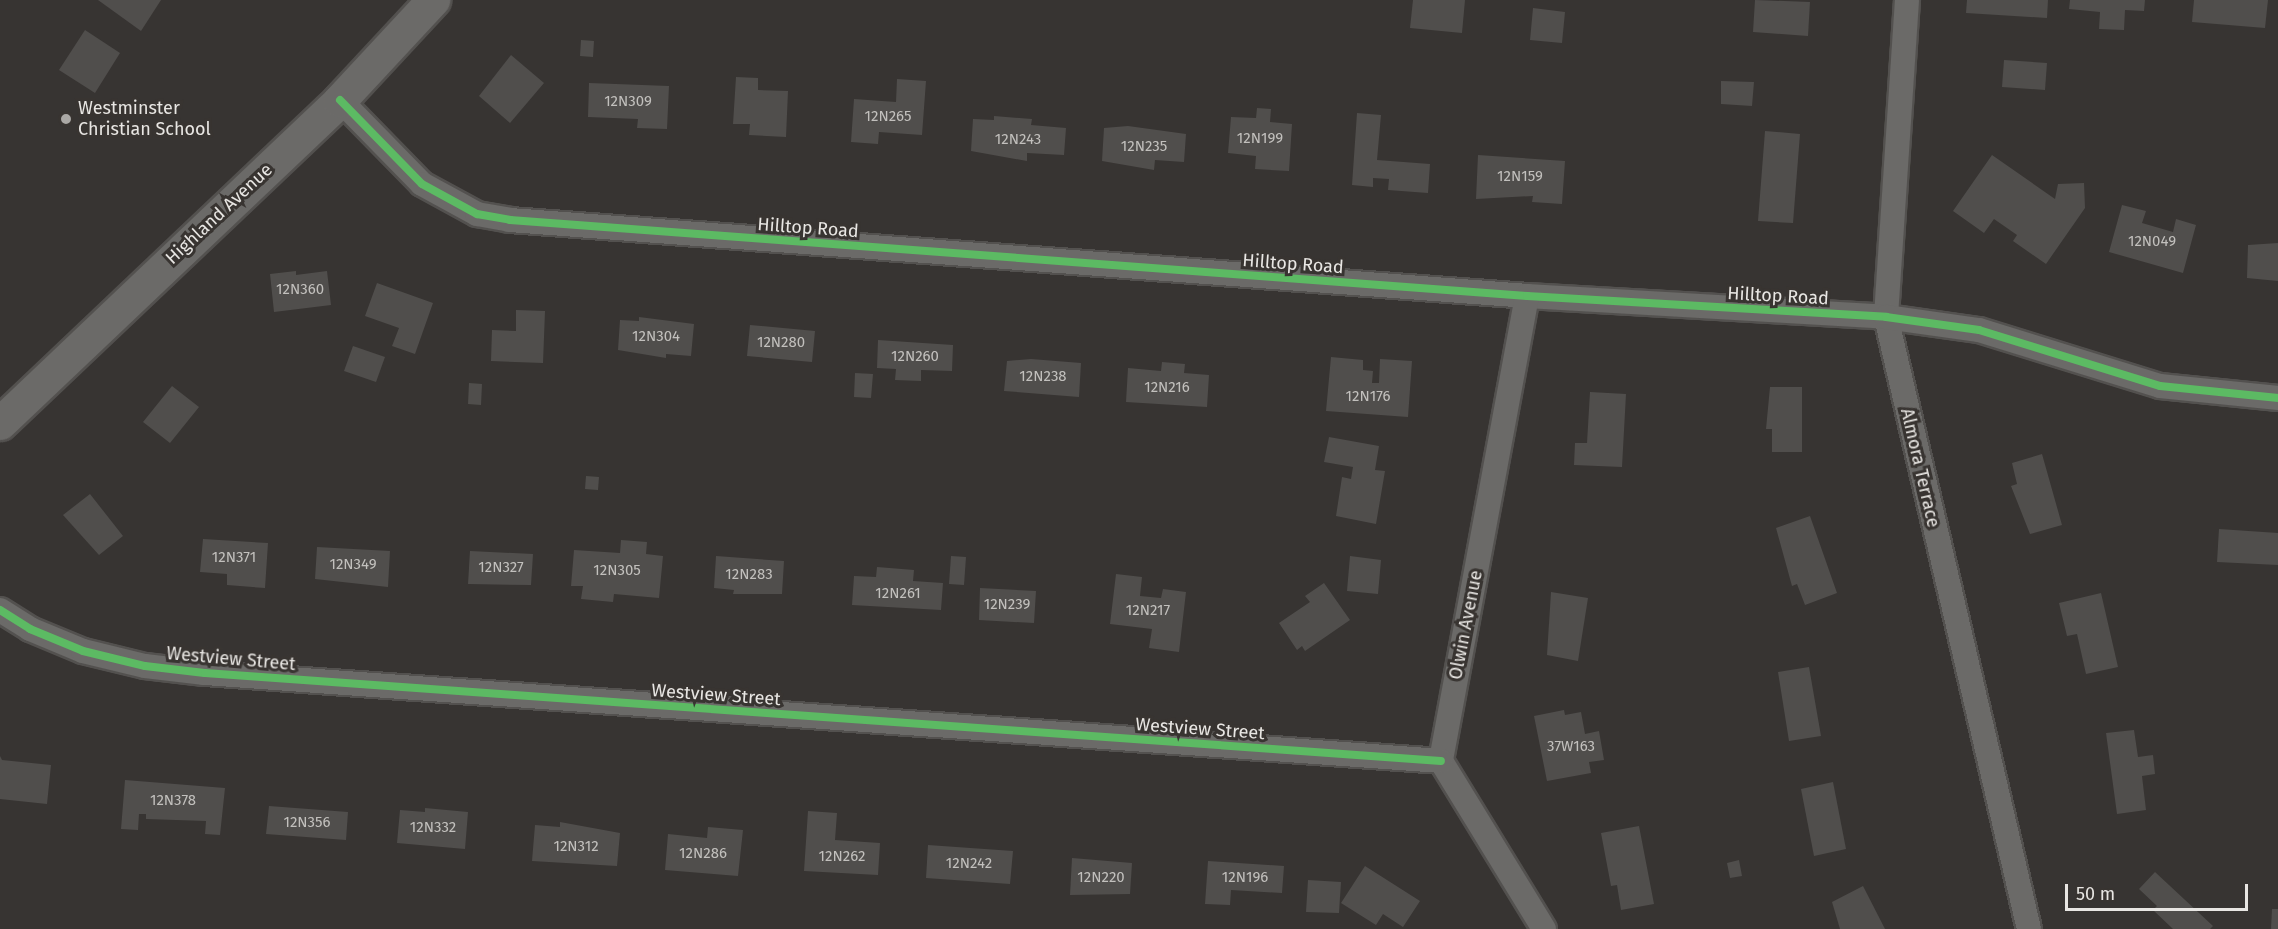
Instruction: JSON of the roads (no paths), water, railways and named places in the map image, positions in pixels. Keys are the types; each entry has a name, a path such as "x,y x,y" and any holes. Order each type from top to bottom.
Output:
{"main road":[{"name":"Highland Avenue","path":"0,423 340,100 433,0"}],"street":[{"name":"Almora Terrace","path":"1907,0 1886,317 2029,929"},
{"name":"Hilltop Road","path":"340,100 422,184 477,214 510,220 1527,296 1886,317 1979,330 2160,386 2278,398"},
{"name":"Olwin Avenue","path":"1441,761 1527,296"},
{"name":"Westview Street","path":"0,610 83,651 145,666 205,673 1441,761"},
{"path":"1441,761 1544,929"}],"place":[{"name":"Westminster Christian School","path":"66,119"}]}
